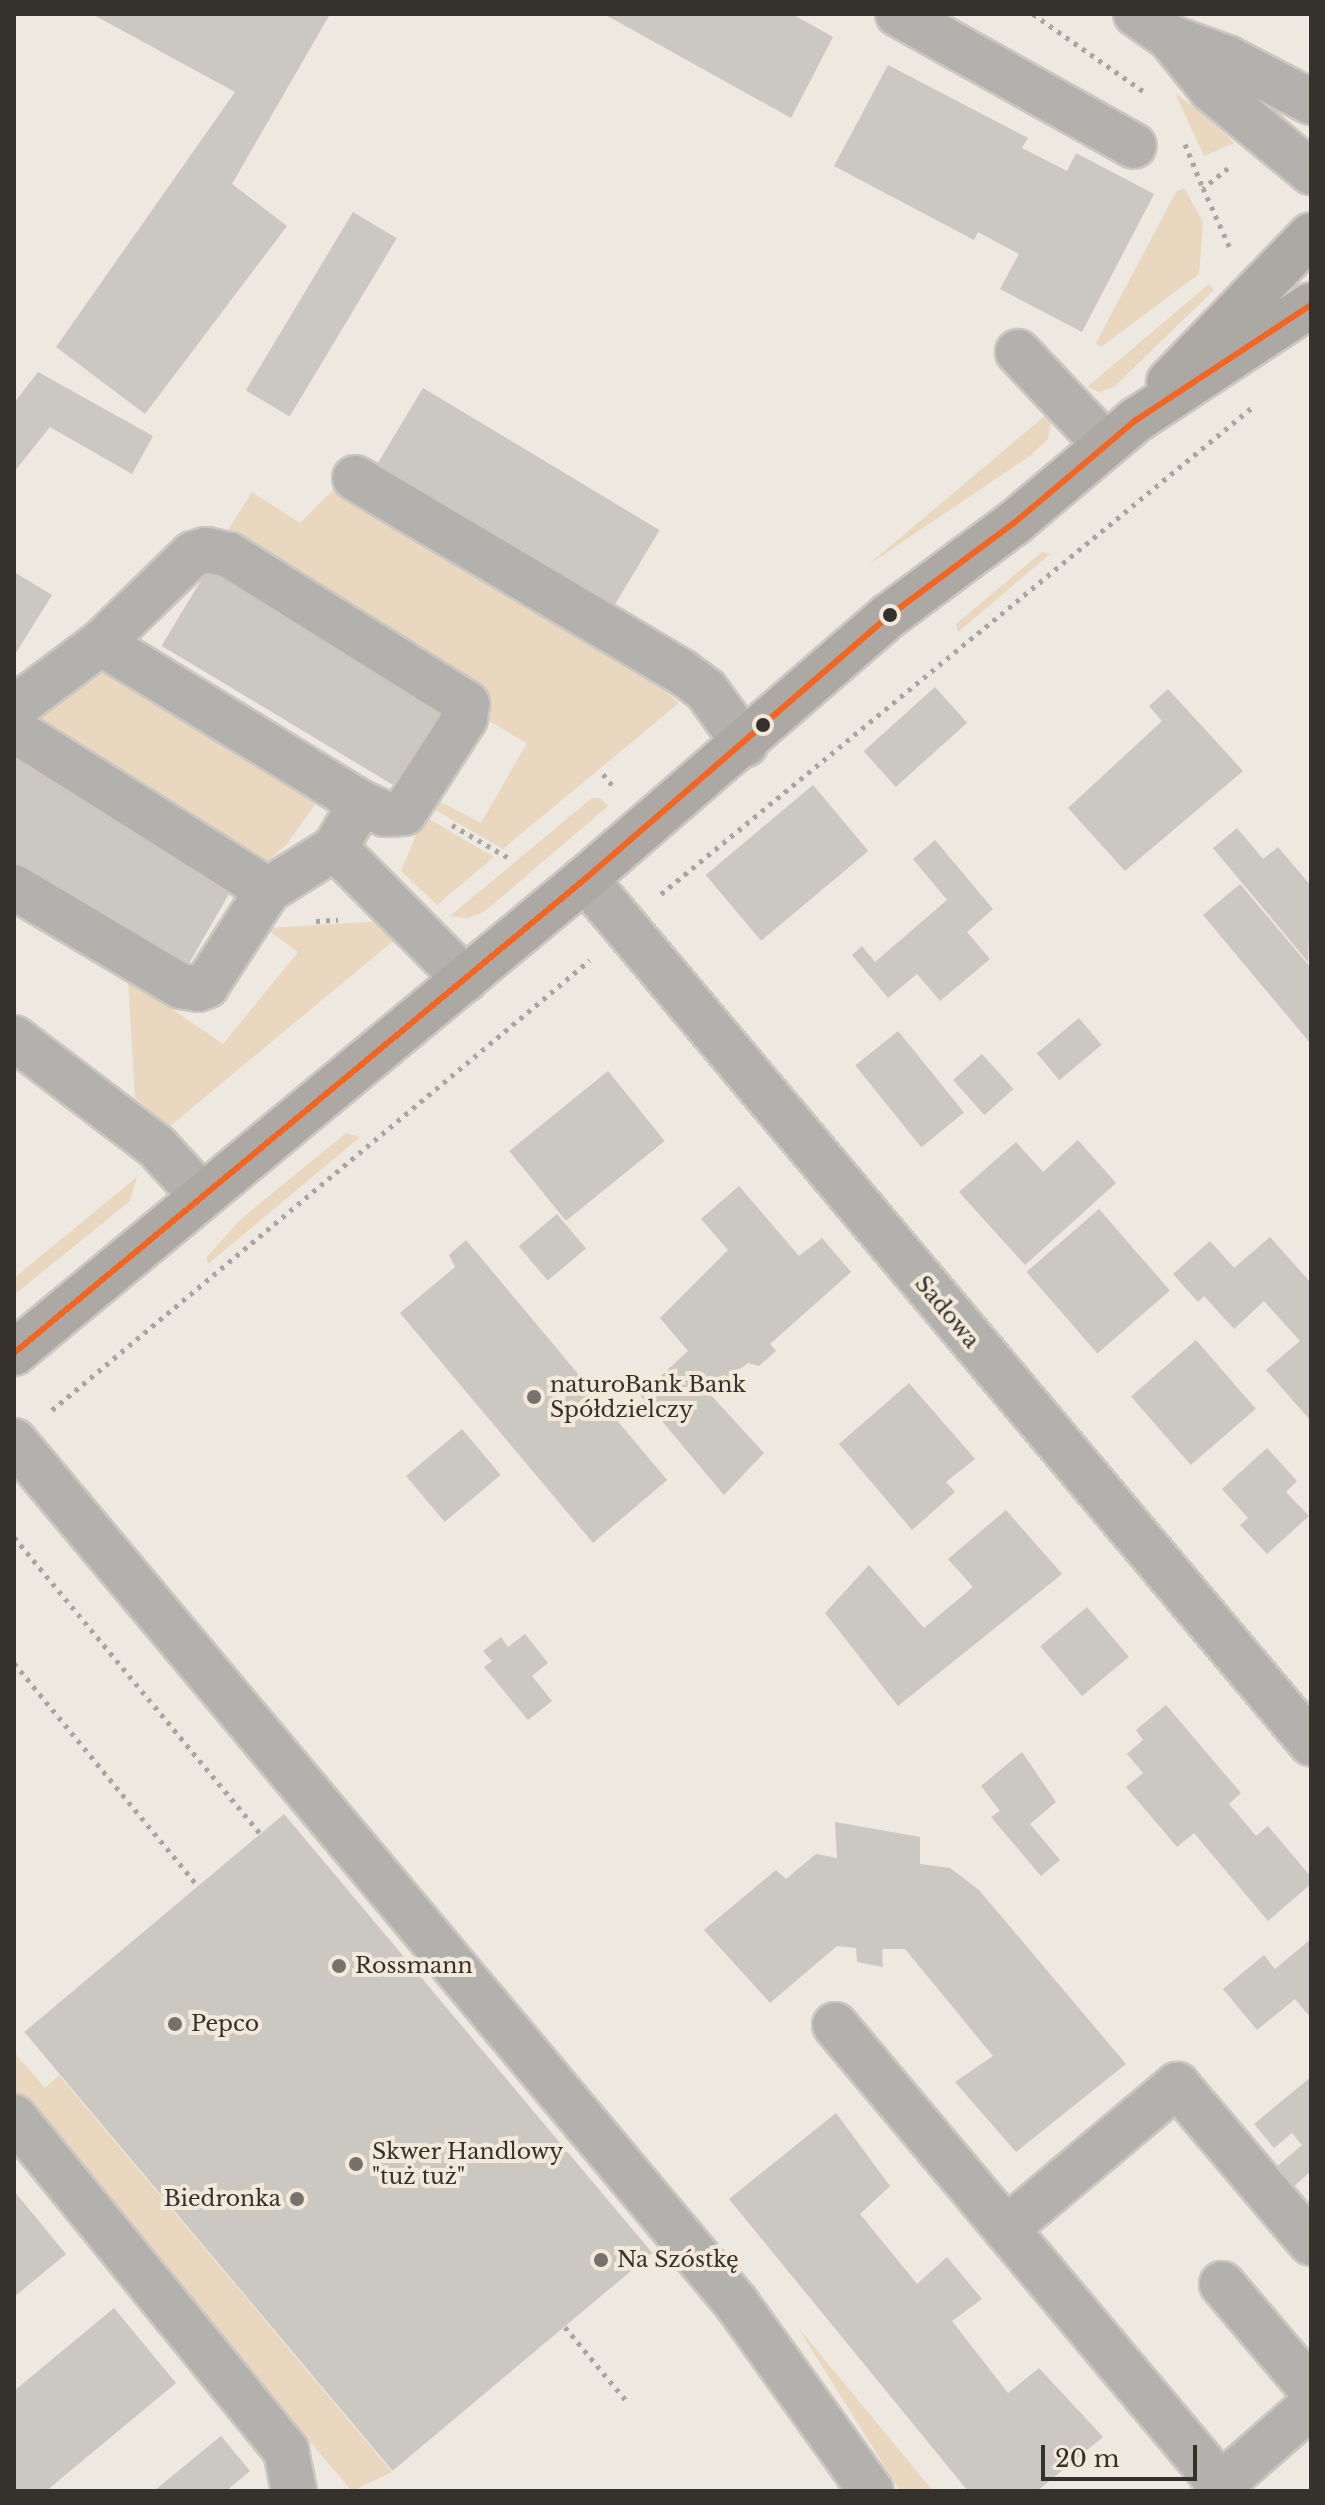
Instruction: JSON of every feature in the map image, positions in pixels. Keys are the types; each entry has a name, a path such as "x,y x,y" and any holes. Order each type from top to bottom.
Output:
{"main road":[{"path":"14,1353 200,1194 585,879 745,744 890,615 1014,523 1120,432 1311,235"},
{"path":"1120,432 1311,305"}],"street":[{"path":"898,14 1134,146"},
{"path":"1153,25 1227,58 1311,102"},
{"path":"1153,25 1212,90 1311,172"},
{"path":"1018,352 1120,432"},
{"path":"355,478 682,672 706,690 745,744"},
{"path":"14,708 101,643 193,554 206,550 229,555 463,698 465,718 414,802 394,816 361,803 101,643"},
{"path":"14,730 259,903"},
{"path":"14,887 190,990 206,986 259,903 335,848 361,803"},
{"path":"335,848 402,912 465,979"},
{"name":"Sadowa","path":"585,879 1311,1743"},
{"path":"14,1038 157,1147 200,1194"},
{"path":"14,1441 737,2304 871,2491"},
{"path":"835,2025 1221,2485 1311,2406"},
{"path":"1006,2229 1177,2085 1311,2243"},
{"path":"14,2117 286,2451 294,2491"},
{"path":"1222,2284 1311,2389"}],"path":[{"path":"414,802 507,857"},
{"path":"259,903 269,923 402,912"},
{"path":"14,1537 260,1833"},
{"path":"14,1663 198,1886"},
{"path":"565,2327 628,2403"}],"shaded area":[{"path":"1175,93 1208,117 1234,143 1204,156"},
{"path":"1184,188 1203,222 1199,274 1101,347 1096,343 1176,192"},
{"path":"1209,284 1214,290 1114,387 1099,392 1087,387"},
{"path":"1046,415 1051,422 1048,439 1030,456 868,565"},
{"path":"335,488 666,691 679,703 503,849 430,807 435,799 481,823 527,743 485,719 487,698 225,535 252,492 300,523"},
{"path":"1042,552 1050,554 958,632 956,624"},
{"path":"103,671 124,677 321,796 287,844 264,865 30,725 43,704 88,672"},
{"path":"592,798 600,798 608,806 484,912 467,918 450,916"},
{"path":"424,816 494,857 437,905 401,871"},
{"path":"385,921 398,937 169,1127 135,1098 128,979 223,1044 298,952 265,928"},
{"path":"346,1133 360,1137 208,1264 206,1258 241,1219"},
{"path":"137,1177 130,1201 14,1295 14,1278"},
{"path":"14,2052 45,2088 59,2075 392,2472 352,2491 305,2436 299,2439 14,2098"},
{"path":"797,2326 933,2491 900,2491"}],"building":[{"path":"92,14 330,14 232,184 287,226 145,414 56,347 235,92"},
{"path":"604,14 792,14 833,37 791,118"},
{"path":"888,65 1028,138 1022,148 1067,171 1076,153 1154,194 1082,332 1000,289 1019,254 978,232 974,240 834,166"},
{"path":"353,212 397,238 290,417 246,390"},
{"path":"38,372 153,436 132,474 50,427 14,472 14,403"},
{"path":"423,388 660,530 612,609 376,467"},
{"path":"209,567 446,710 399,789 162,646"},
{"path":"14,572 52,595 14,656"},
{"path":"935,687 967,723 896,787 864,751"},
{"path":"1168,689 1243,771 1125,871 1068,808 1162,721 1149,706"},
{"path":"14,757 233,887 187,967 14,864"},
{"path":"813,785 868,851 761,941 706,875"},
{"path":"1237,828 1263,859 1278,847 1311,886 1308,962 1213,848"},
{"path":"935,840 993,909 967,932 990,959 940,1001 917,974 888,998 852,955 862,946 875,962 947,900 913,859"},
{"path":"1240,884 1311,968 1311,1044 1203,915"},
{"path":"1079,1018 1101,1045 1059,1080 1037,1053"},
{"path":"898,1031 964,1113 921,1147 855,1066"},
{"path":"982,1054 1013,1089 984,1115 953,1080"},
{"path":"608,1071 665,1141 566,1221 509,1151"},
{"path":"1078,1140 1116,1183 1025,1265 959,1192 1016,1142 1043,1172"},
{"path":"739,1186 799,1256 822,1238 851,1272 770,1344 776,1351 759,1366 748,1363 709,1393 764,1453 724,1495 640,1395 688,1351 660,1318 728,1250 701,1219"},
{"path":"1099,1209 1170,1291 1097,1353 1027,1272"},
{"path":"557,1214 586,1248 548,1281 519,1246"},
{"path":"1270,1237 1310,1282 1311,1421 1266,1370 1300,1341 1264,1301 1234,1329 1204,1296 1198,1302 1173,1274 1210,1241 1234,1268"},
{"name":"naturoBank Bank Spółdzielczy","path":"466,1240 667,1480 593,1543 400,1313 455,1267 449,1255"},
{"path":"1196,1340 1256,1409 1191,1465 1131,1396"},
{"path":"909,1383 975,1459 946,1482 955,1492 912,1530 839,1444"},
{"path":"462,1429 501,1475 445,1522 406,1476"},
{"path":"1267,1448 1297,1481 1286,1492 1309,1516 1267,1554 1240,1525 1248,1518 1222,1489"},
{"path":"1006,1510 1062,1574 898,1706 825,1613 869,1565 924,1628 973,1587 948,1559"},
{"path":"1087,1607 1129,1657 1082,1696 1040,1646"},
{"path":"525,1634 548,1663 532,1676 552,1701 528,1720 484,1667 492,1661 483,1651 501,1637 508,1647"},
{"path":"1166,1705 1241,1793 1229,1804 1256,1836 1268,1826 1311,1877 1311,1884 1268,1921 1194,1833 1177,1847 1126,1787 1143,1773 1127,1754 1143,1740 1136,1730"},
{"path":"1022,1752 1056,1802 1030,1824 1060,1860 1041,1876 991,1817 1000,1811 981,1786"},
{"name":"Skwer Handlowy \"tuż tuż\"","path":"284,1814 652,2253 393,2471 24,2032"},
{"path":"835,1822 920,1837 920,1864 950,1868 979,1890 1126,2064 1016,2152 955,2082 993,2056 905,1949 882,1949 883,1967 857,1962 856,1948 837,1946 770,2003 704,1930 776,1870 786,1879 816,1854 837,1858"},
{"path":"1311,1939 1311,2018 1295,1999 1257,2030 1223,1989 1264,1955 1275,1969"},
{"path":"1311,2077 1311,2171 1291,2189 1274,2169 1302,2145 1292,2133 1274,2148 1254,2124"},
{"path":"836,2113 890,2186 860,2214 917,2284 947,2257 982,2299 952,2321 1008,2393 1039,2368 1103,2437 1037,2491 968,2491 729,2199"},
{"path":"14,2191 66,2254 14,2297"},
{"path":"114,2308 176,2383 46,2491 14,2491 14,2391"},
{"path":"221,2436 250,2471 226,2491 154,2491"}],"transit line":[{"path":"14,1353 585,879 890,615 1014,523 1136,420 1311,305"}],"place":[{"name":"naturoBank Bank Spółdzielczy","path":"534,1397"},
{"name":"Rossmann","path":"339,1966"},
{"name":"Pepco","path":"175,2024"},
{"name":"Skwer Handlowy \"tuż tuż\"","path":"356,2164"},
{"name":"Biedronka","path":"297,2199"},
{"name":"Na Szóstkę","path":"601,2260"}]}
